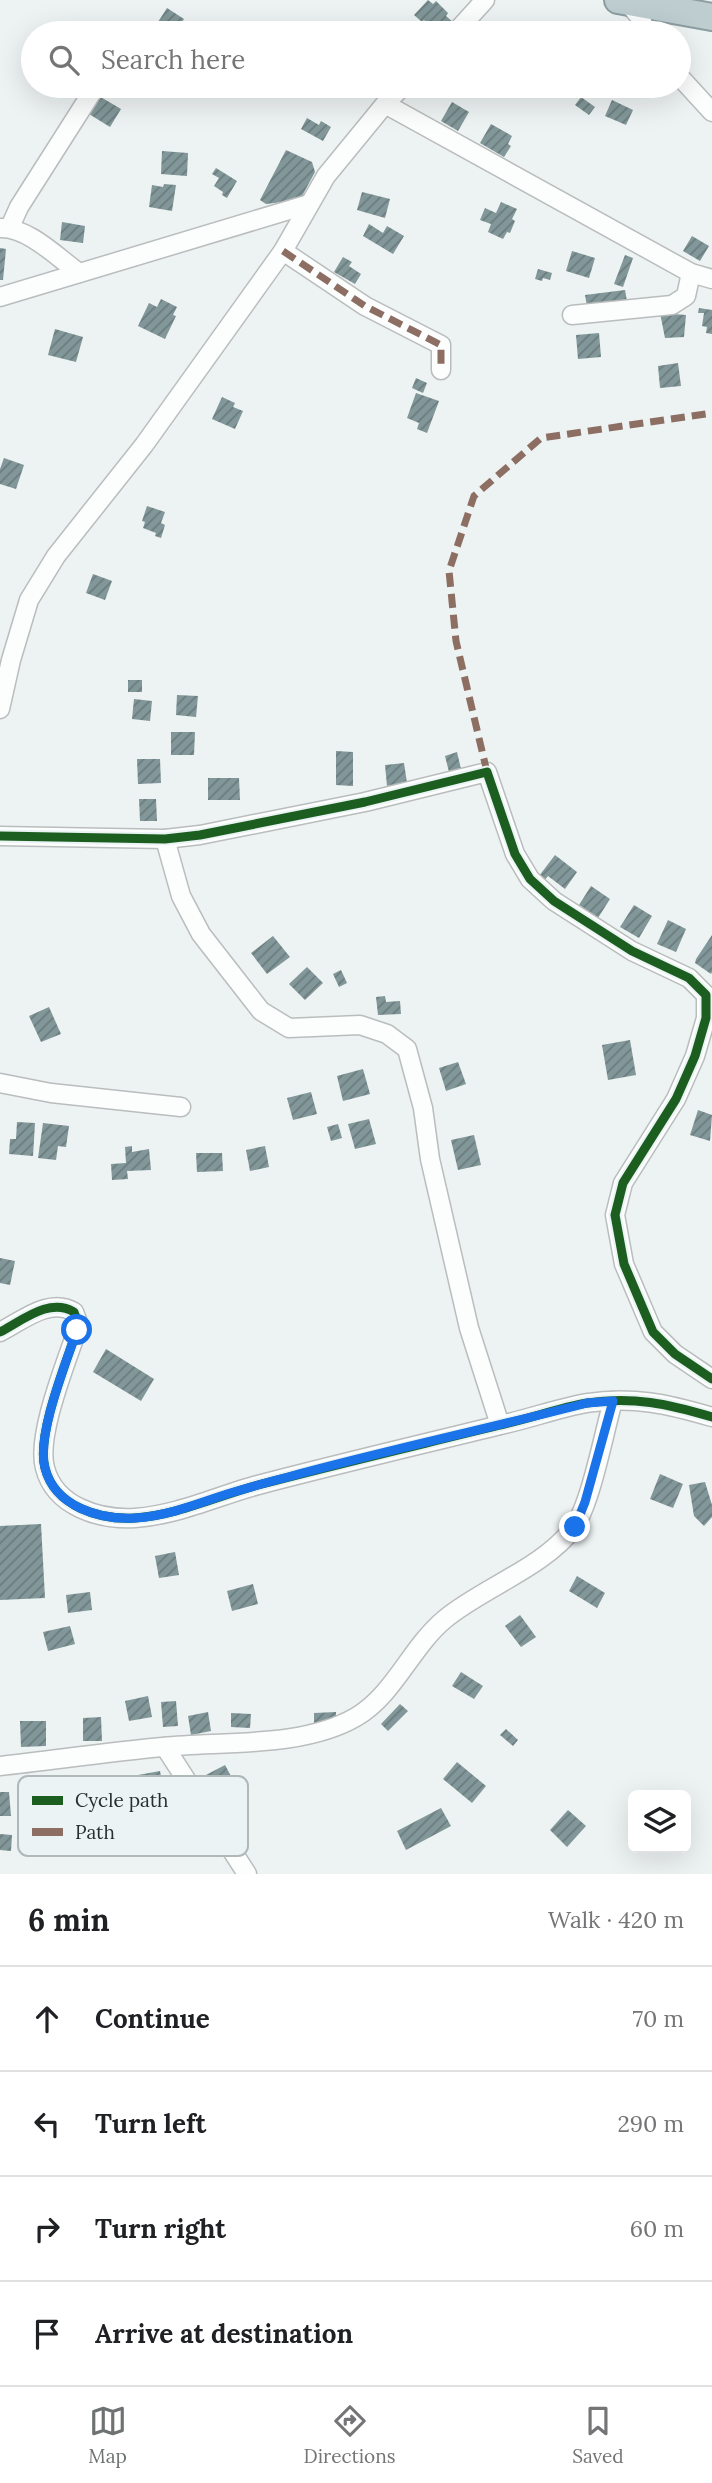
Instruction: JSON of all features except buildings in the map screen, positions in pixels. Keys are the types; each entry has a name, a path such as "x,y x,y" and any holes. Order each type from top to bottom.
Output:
{"highway":[{"path":"623,1 712,17"}],"street":[{"path":"466,21 485,0"},
{"path":"623,1 642,21"},
{"path":"691,89 712,111"},
{"path":"79,273 33,239 5,227 88,98"},
{"path":"0,709 5,657 29,600 56,556 144,444 283,251 326,176 390,98"},
{"path":"384,104 691,273 712,279"},
{"path":"0,297 309,204"},
{"path":"283,251 365,306 441,345 441,370"},
{"path":"572,315 672,305 686,296 691,273"},
{"path":"0,836 165,839 200,835 366,802 487,772 515,854 530,879 554,901 632,951 689,978 709,992 706,1018 695,1056 676,1099 623,1183 615,1215 624,1264 653,1332 675,1354 712,1379"},
{"path":"165,839 181,896 201,934 261,1011 289,1028 359,1025 387,1034 407,1049 423,1108 430,1159 469,1328 500,1425"},
{"path":"0,1083 51,1093 181,1107"},
{"path":"0,1332 43,1309 58,1306 74,1312 77,1330 48,1419 44,1468 56,1489 74,1505 94,1515 134,1518 169,1513 245,1488 587,1403 642,1400 668,1404 712,1417"},
{"path":"0,1766 165,1747 272,1740 318,1732 356,1717 384,1693 415,1651 444,1619 554,1549 575,1527 585,1502 613,1401"},
{"path":"165,1747 184,1776"},
{"path":"235,1856 247,1874"}],"marked path":[{"path":"283,251 365,306 441,345 441,370"},
{"path":"487,772 456,641 449,571 474,496 541,438 712,413"}],"cycle path":[{"path":"0,836 165,839 200,835 365,802 487,772 515,854 530,879 554,901 632,951 689,978 706,995 706,1018 695,1056 676,1099 623,1183 615,1215 624,1264 653,1332 675,1354 712,1379"},
{"path":"0,1332 45,1309 65,1308 74,1312 77,1330 48,1419 43,1454 45,1468 58,1493 81,1508 108,1517 135,1518 167,1513 258,1485 587,1403 620,1400 650,1402 712,1417"}],"route":[{"path":"77,1330 48,1419 44,1468 56,1489 74,1505 94,1515 134,1518 169,1513 245,1488 386,1451 587,1403 613,1401 585,1502 575,1527"}]}
